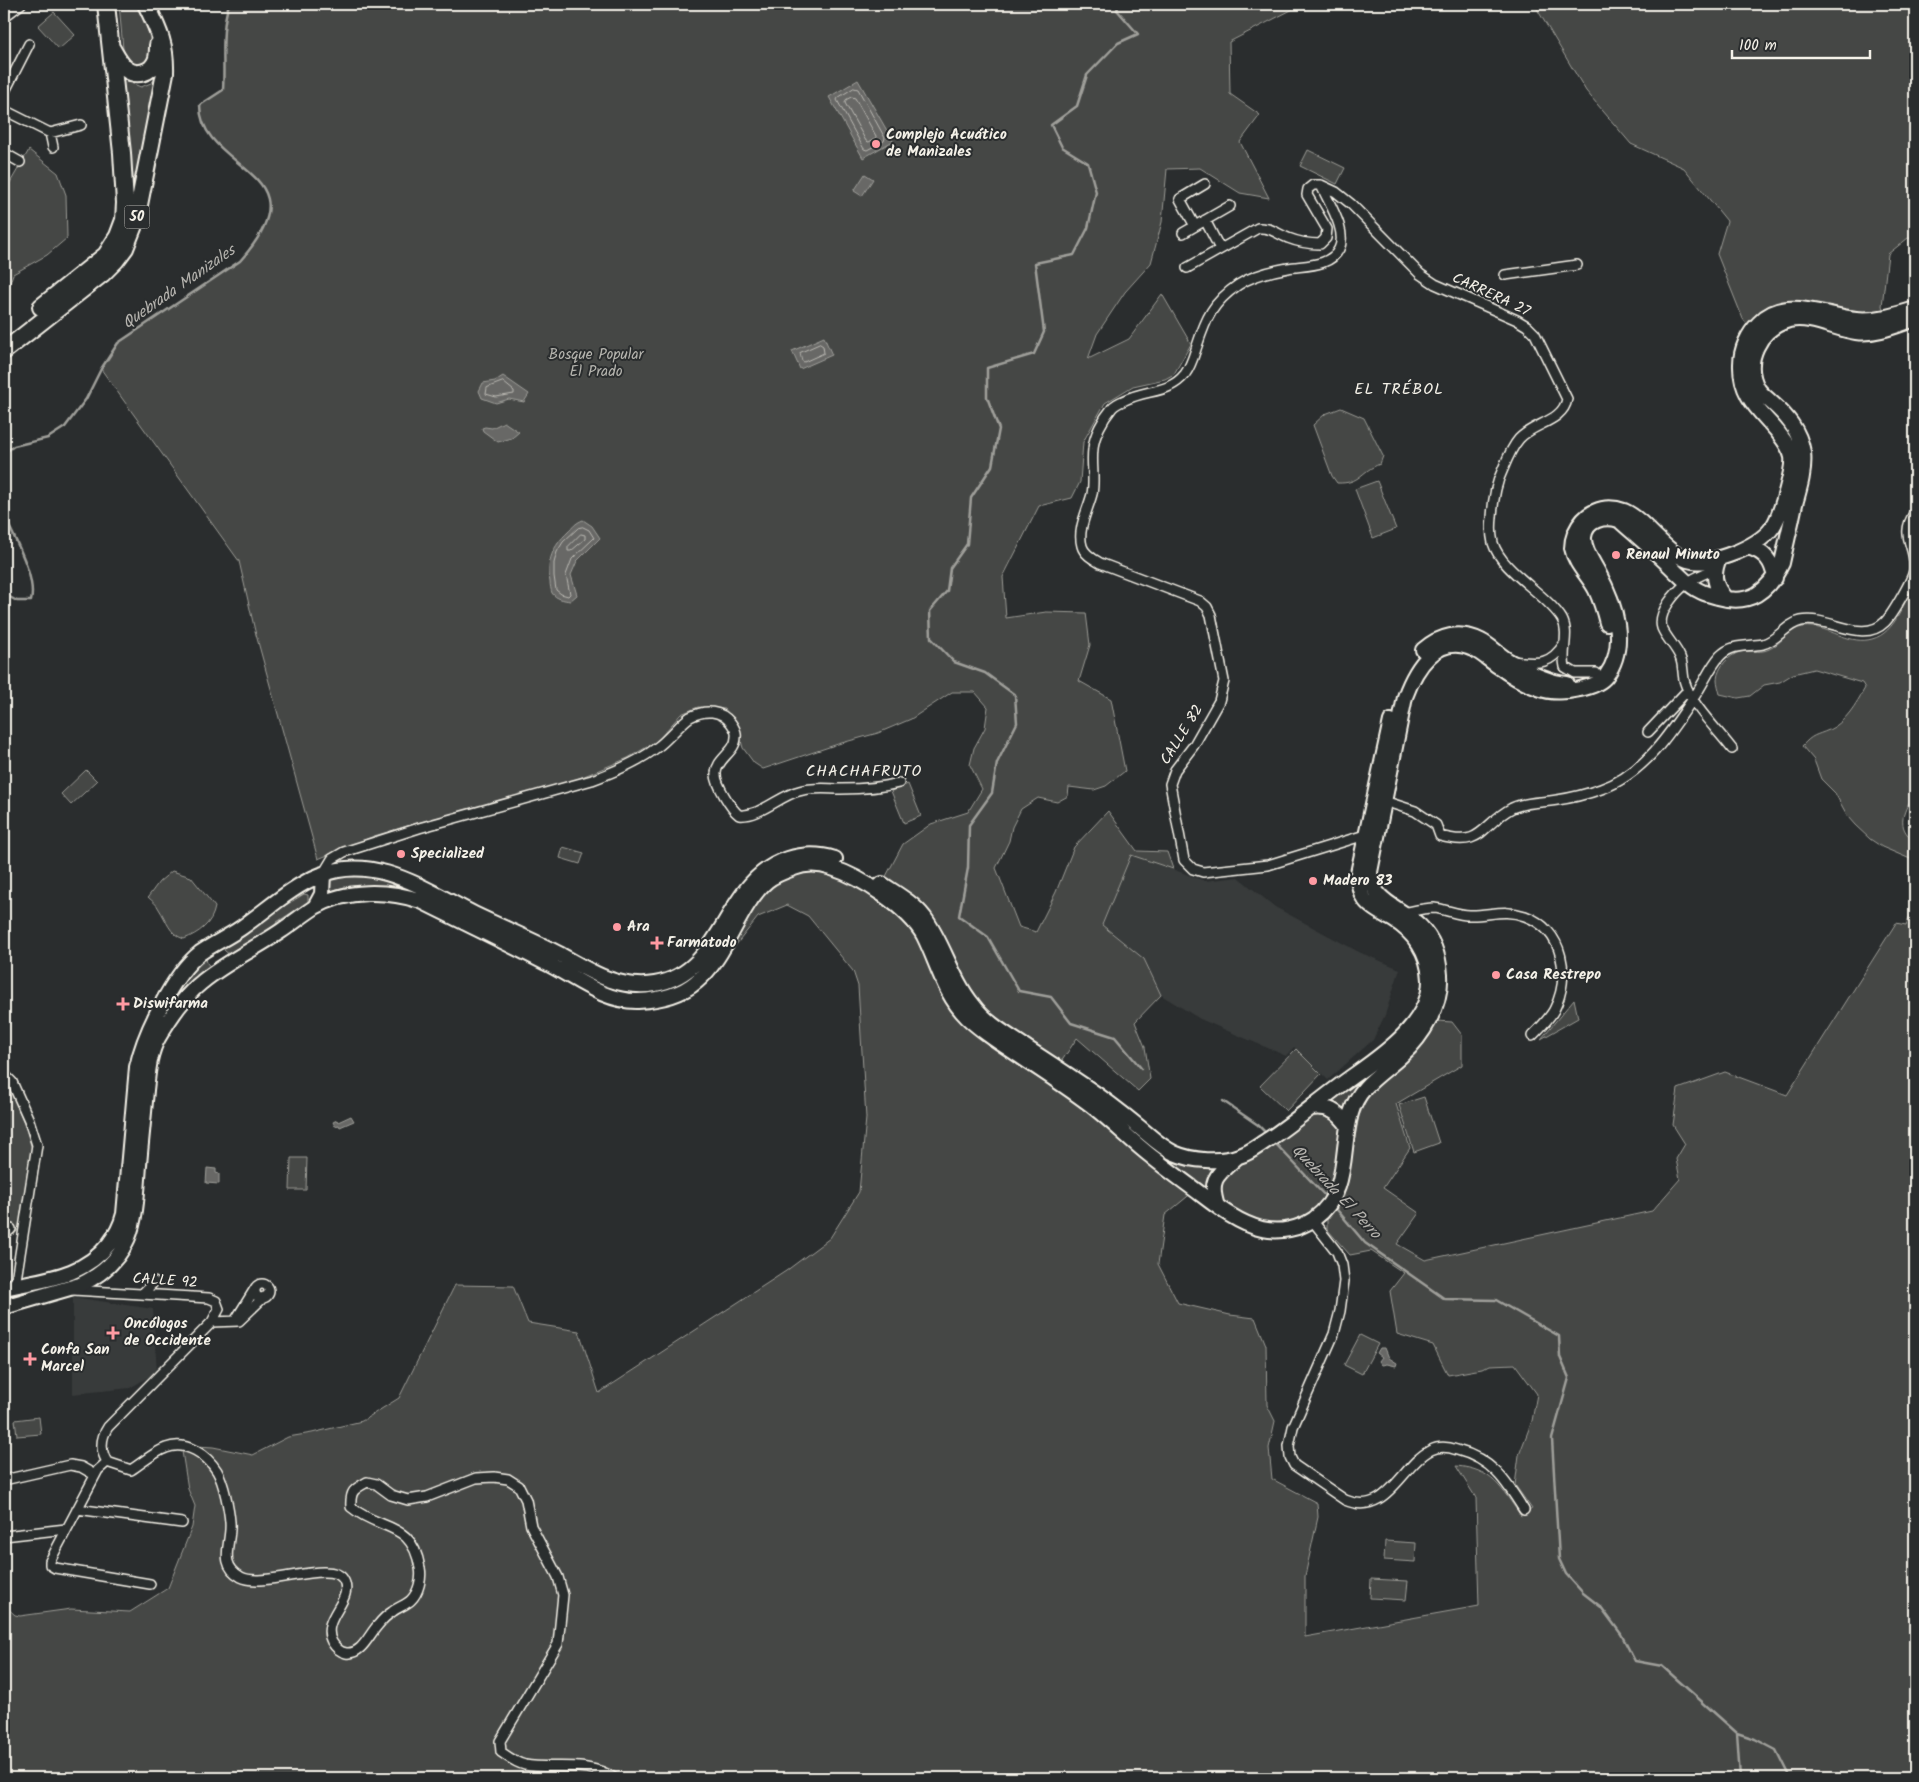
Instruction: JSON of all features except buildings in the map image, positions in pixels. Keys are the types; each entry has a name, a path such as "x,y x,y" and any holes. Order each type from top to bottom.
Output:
{"highway":[{"name":"50","path":"4,336 101,260 115,243 122,227 125,212 125,195 106,4"},
{"name":"50","path":"4,350 102,274 116,260 129,240 138,210 165,73 166,56 163,41 146,4"},
{"path":"110,47 127,70 133,73 146,72 158,60 158,28"}],"main road":[{"path":"1217,1206 1212,1192 1214,1180 1221,1171 1238,1157 1296,1121 1391,1048 1412,1025 1429,992 1429,972 1421,946 1413,935 1396,921 1375,910 1362,895 1358,873 1397,696 1413,660 1436,640 1452,635 1468,636 1481,641 1507,660 1532,674 1560,683 1569,684 1587,679 1596,674 1608,657 1609,630 1604,608 1596,590 1575,558 1572,546 1579,525 1589,514 1602,509 1614,508 1626,512 1638,520 1673,553 1684,560 1695,562 1717,564 1748,547 1767,534 1775,523 1792,469 1792,456 1785,442 1750,400 1743,388 1740,375 1741,360 1744,346 1752,331 1761,321 1774,313 1790,309 1809,310 1855,319 1872,320 1915,309"},
{"path":"4,1306 66,1289 93,1285 118,1256 126,1243 132,1230 135,1215 149,1065 157,1039 182,1002 201,982 315,907 338,896 367,893 403,895 421,901 528,954 598,992 618,999 638,1001 667,997 688,988 706,973 722,951 755,895 768,880 800,865 822,865 838,870 856,878 903,910 914,922 923,935 948,994 966,1016 984,1032 1092,1106 1151,1157 1217,1206 1259,1228 1273,1231 1298,1227 1312,1220 1323,1210 1340,1182 1348,1126 1355,1102 1362,1090 1411,1046 1429,1020 1440,993 1440,969 1436,952 1430,939 1420,926 1380,897 1371,882 1370,872 1408,688 1420,666 1430,655 1439,649 1453,645 1470,648 1518,678 1540,689 1569,692 1590,687 1604,679 1612,669 1617,656 1618,630 1612,603 1587,552 1584,538 1588,527 1597,520 1609,517 1619,520 1687,583 1700,592 1726,599 1740,600 1754,596 1765,589 1775,578 1782,564 1804,468 1803,451 1798,434 1791,421 1758,390 1752,376 1752,360 1758,342 1768,330 1778,324 1791,320 1804,319 1858,332 1873,331 1915,319"},
{"path":"1748,547 1759,550 1768,557 1773,567 1775,578"},
{"path":"1717,564 1714,580 1718,591 1726,599"},
{"path":"9,1287 57,1278 82,1268 105,1250 122,1226 137,1067 141,1048 147,1033 184,968 200,953 222,941 307,881 338,870 368,869 403,878 605,979 638,986 657,984 674,978 693,967 706,954 747,886 778,862 799,856 822,855 839,860 860,870 911,903 918,910 934,933 959,987 974,1007 991,1024 1091,1090 1157,1142 1174,1153 1191,1158 1209,1160 1238,1157"},
{"path":"315,907 322,894 323,874"},
{"path":"222,941 224,953 231,963"},
{"path":"1311,1108 1322,1106 1335,1111 1348,1126"}],"street":[{"path":"4,17 21,4"},
{"path":"4,93 29,44"},
{"path":"4,110 50,133 81,124"},
{"path":"50,133 53,147"},
{"path":"4,153 20,162"},
{"path":"1195,226 1180,199 1205,184"},
{"path":"1187,268 1258,228 1268,228 1288,238 1311,244 1320,244 1326,238 1327,229 1307,195 1308,188 1314,185 1320,186"},
{"name":"CARRERA 27","path":"1320,186 1336,192 1351,204 1420,274 1435,284 1517,320 1535,334 1567,399 1566,406 1560,414 1531,429 1520,439 1510,453 1501,472 1495,498 1491,529 1493,544 1501,556 1551,606 1562,620 1566,632 1563,657 1565,668 1575,673 1596,674"},
{"name":"CALLE 82","path":"1320,186 1338,221 1342,239 1338,250 1328,259 1310,267 1291,268 1248,278 1223,295 1214,306 1204,326 1188,371 1178,383 1164,389 1136,394 1113,406 1099,428 1093,448 1092,493 1081,529 1082,547 1089,557 1100,563 1200,601 1207,607 1211,615 1224,681 1219,701 1194,744 1175,770 1170,784 1184,860 1193,868 1203,872 1268,865 1365,835"},
{"path":"1183,233 1230,206"},
{"path":"1205,220 1220,249"},
{"path":"1505,274 1577,265"},
{"path":"1449,281 1457,294"},
{"path":"1384,801 1415,811 1436,825 1440,836 1457,840 1472,839 1511,809 1526,803 1557,800 1602,789 1631,773 1647,760 1692,699 1720,656 1732,648 1748,644 1762,644 1774,639 1788,627 1800,621 1812,620 1861,631 1876,629 1885,622 1910,582 1914,571 1914,558 1907,536 1910,519 1915,512"},
{"path":"1717,564 1687,583 1674,596 1662,613 1661,620 1662,628 1679,654 1684,666 1684,682 1692,699 1732,749"},
{"path":"1674,596 1700,592"},
{"path":"1507,660 1540,663 1549,660 1558,653 1565,642"},
{"path":"1648,732 1688,690"},
{"path":"323,874 332,859 344,852 419,828 613,772 658,747 688,718 700,712 723,714 734,728 736,736 734,745 720,763 716,772 718,783 734,811 739,815 754,813 783,797 799,791 816,788 876,787 899,783"},
{"path":"1404,913 1435,908 1471,915 1506,912 1525,916 1539,923 1551,936 1560,952 1564,969 1562,990 1554,1011 1532,1036"},
{"path":"4,1074 12,1082 29,1120 37,1145 9,1287"},
{"path":"1312,1220 1337,1252 1342,1265 1344,1281 1340,1311 1334,1334 1293,1427 1290,1457 1294,1465 1345,1500 1354,1504 1365,1505 1372,1503 1392,1488 1419,1458 1426,1453 1433,1449 1448,1447 1466,1452 1484,1461 1498,1473 1524,1510"},
{"path":"143,1293 154,1282"},
{"name":"CALLE 92","path":"93,1285 143,1293 209,1298 216,1301 219,1308 214,1319"},
{"path":"235,1322 256,1287 256,1295 264,1297 243,1319 235,1322 214,1319 108,1427 102,1435 102,1453 107,1462 131,1470 166,1448 181,1445 197,1452 208,1460 218,1473 228,1506 231,1524 227,1561 230,1568 243,1578 261,1581 327,1571 338,1573 344,1579 346,1589 343,1600 330,1622 329,1636 339,1650 343,1653 352,1654 359,1650 377,1626 390,1613 412,1600 418,1590 421,1573 418,1553 400,1531 360,1514 351,1507 350,1498 355,1488 367,1482 376,1484 391,1495 408,1500 428,1498 476,1478 494,1477 508,1479 519,1486 526,1500 531,1526 558,1577 563,1595 558,1644 500,1741 500,1752 524,1765 589,1768 614,1778"},
{"path":"107,1462 95,1475 66,1529 50,1561 50,1565 55,1568 150,1584"},
{"path":"4,1480 70,1465 81,1467 95,1475"},
{"path":"77,1509 182,1524"},
{"path":"4,1536 66,1529"}],"shaded area":[{"path":"1131,854 1205,881 1238,877 1275,907 1359,952 1400,969 1385,1015 1373,1040 1328,1080 1294,1047 1286,1056 1200,1019 1161,995 1144,959 1102,925"},
{"name":"Oncólogos de Occidente","path":"73,1297 153,1309 157,1372 130,1388 73,1394"}],"green space":[{"path":"119,4 135,4 143,18 150,41 150,48 145,63 135,65 126,56 123,49"},
{"name":"Bosque Popular El Prado","path":"229,4 1303,4 1229,42 1230,94 1260,115 1240,142 1269,198 1240,193 1200,168 1167,169 1162,222 1151,263 1125,292 1097,334 1088,359 1129,339 1162,294 1191,344 1174,374 1165,379 1133,386 1105,403 1083,442 1080,482 1072,498 1039,506 1003,577 1006,618 1046,612 1086,613 1090,645 1079,681 1111,699 1125,771 1106,786 1094,790 1069,787 1068,796 1057,802 1038,798 1021,809 996,868 1019,927 1036,932 1056,892 1074,847 1108,811 1137,851 1167,852 1173,869 1131,855 1102,925 1144,959 1161,995 1135,1022 1145,1047 1150,1079 1138,1091 1077,1038 1057,1068 974,1007 882,884 903,844 931,824 968,812 982,789 970,765 974,748 985,728 988,707 975,692 952,692 911,719 878,733 763,769 754,763 743,748 737,725 725,709 698,707 681,714 657,741 628,758 572,781 505,802 428,820 374,836 318,859 255,631 239,561 101,369 118,343 240,261 262,230 269,207 264,189 251,174 218,145 205,127 200,105 223,90 224,35"},
{"path":"1534,4 1915,4 1915,239 1908,238 1888,254 1882,306 1887,317 1752,331 1743,319 1717,254 1727,221 1684,168 1631,144 1586,91"},
{"path":"54,12 75,35 59,49 38,26"},
{"path":"119,71 128,82 141,87 151,83 158,77 131,219"},
{"path":"29,150 58,173 66,195 67,238 47,255 13,274 4,300 4,193"},
{"path":"1308,150 1345,168 1337,184 1300,166"},
{"path":"1341,408 1364,418 1383,456 1380,464 1356,479 1345,483 1337,483 1332,476 1313,425 1325,414"},
{"path":"1377,481 1396,529 1373,538 1355,489"},
{"path":"1915,580 1915,793 1907,806 1903,824 1909,836 1915,841 1915,861 1882,847 1855,825 1848,817 1835,793 1821,779 1814,760 1802,746 1812,737 1835,727 1841,722 1865,688 1862,683 1814,669 1793,674 1780,682 1764,685 1750,696 1738,698 1720,694 1717,679 1722,666 1732,656 1740,652 1767,650 1798,628 1820,628 1857,640 1872,639 1880,636 1894,623 1899,615"},
{"path":"86,770 97,781 71,805 61,794"},
{"path":"908,784 921,816 904,823 891,791"},
{"path":"563,847 584,853 580,864 560,858"},
{"path":"822,865 903,910 984,1031 1017,1065 1046,1083 1085,1100 1193,1192 1165,1215 1158,1264 1178,1303 1230,1315 1255,1318 1266,1345 1267,1405 1275,1421 1269,1448 1272,1479 1317,1503 1318,1517 1305,1576 1305,1637 1479,1606 1476,1498 1456,1466 1479,1471 1488,1476 1501,1489 1521,1516 1532,1509 1515,1485 1519,1455 1532,1421 1537,1394 1515,1364 1490,1365 1482,1369 1448,1375 1433,1345 1397,1334 1390,1291 1404,1273 1371,1251 1350,1255 1327,1229 1327,1219 1344,1196 1359,1116 1370,1091 1413,1056 1437,1021 1452,1022 1462,1035 1462,1065 1396,1104 1410,1148 1383,1188 1419,1213 1397,1244 1425,1260 1652,1211 1680,1179 1676,1159 1685,1144 1673,1125 1678,1089 1725,1072 1787,1095 1896,923 1906,925 1915,903 1915,1778 4,1778 4,1605 15,1615 20,1616 71,1609 130,1612 168,1588 192,1527 195,1506 188,1489 181,1445 213,1447 253,1455 288,1437 362,1421 399,1398 455,1285 513,1286 528,1323 579,1331 599,1393 786,1271 830,1238 859,1192 866,1118 858,986 853,971 808,916 787,905 758,917 732,950 741,917 768,880"},
{"path":"172,871 191,877 215,907 208,923 195,934 184,939 175,934 169,927 157,906 148,897 159,882"},
{"path":"370,875 392,881 422,900 373,886 349,886 324,894 325,877"},
{"path":"304,894 308,895 308,902 277,922 271,932 232,957 224,950 243,935 245,930"},
{"path":"206,958 207,963 213,970 181,990 164,1016 160,1014 194,966"},
{"path":"1574,999 1578,1018 1541,1039"},
{"path":"1296,1049 1321,1074 1286,1111 1260,1086"},
{"path":"1363,1075 1352,1095 1345,1115 1323,1103"},
{"path":"4,1081 12,1094 24,1123 32,1149 22,1224 14,1235 12,1226 7,1226 10,1214 8,1199 4,1196"},
{"path":"1424,1097 1439,1143 1414,1152 1399,1105"},
{"path":"1098,1102 1140,1135 1222,1164 1208,1193 1167,1163"},
{"path":"1319,1111 1334,1114 1343,1126 1334,1187 1310,1214 1284,1225 1270,1225 1243,1216 1230,1209 1218,1199 1218,1182 1226,1172 1278,1141"},
{"path":"291,1158 307,1158 306,1190 290,1190"},
{"path":"1360,1335 1378,1344 1362,1374 1344,1365"},
{"path":"39,1417 41,1434 17,1436 15,1420"},
{"path":"1385,1541 1416,1543 1415,1562 1384,1560"},
{"path":"1371,1579 1408,1581 1406,1600 1370,1598"}],"water":[{"path":"858,80 893,141 863,158 829,97"},
{"path":"865,174 873,179 862,196 854,191"},
{"path":"824,337 832,355 800,369 792,351"},
{"path":"503,376 529,394 524,402 509,399 496,403 482,398 479,391 483,383 495,381"},
{"path":"504,422 519,432 512,438 498,442 483,431 482,428 492,428"},
{"path":"583,520 592,526 600,538 577,561 571,575 577,595 570,601 563,600 552,593 549,574 550,561 558,543 574,525"},
{"path":"351,1116 354,1121 340,1127 339,1125 335,1126 333,1122 337,1120 338,1122"},
{"path":"207,1168 216,1169 216,1173 219,1174 219,1184 206,1183"},
{"path":"1380,1348 1385,1348 1389,1358 1397,1363 1396,1366 1382,1365 1379,1361 1382,1357 1377,1353"}],"waterway":[{"name":"Quebrada Manizales","path":"4,453 14,446 48,438 65,427 86,399 101,369 118,343 240,261 262,230 269,207 264,189 251,174 218,145 205,127 200,105 223,90 224,36 229,4"},
{"name":"Quebrada El Perro","path":"1119,4 1117,10 1138,34 1118,43 1087,75 1077,106 1051,125 1062,147 1088,163 1096,192 1088,228 1074,255 1035,263 1044,332 1034,354 987,368 987,397 999,429 992,466 971,498 967,544 950,568 947,591 930,611 931,638 954,662 985,673 1015,695 1017,723 997,763 992,793 969,825 968,868 959,916 988,937 1019,991 1051,997 1071,1023 1115,1037 1141,1068"},
{"name":"Quebrada Manizales","path":"4,515 24,558 32,591 31,601 17,601 4,594"},
{"name":"Quebrada Manizales","path":"4,711 7,720 4,751"},
{"name":"Quebrada El Perro","path":"1223,1101 1258,1125 1268,1135"},
{"name":"Quebrada El Perro","path":"1273,1141 1328,1199"},
{"name":"Quebrada El Perro","path":"1333,1205 1365,1243 1445,1299 1496,1300 1559,1336 1560,1357 1569,1378 1552,1439 1559,1559 1566,1574 1583,1593 1601,1607 1621,1634 1635,1661 1662,1666 1737,1733 1755,1739 1776,1750 1790,1778"},
{"path":"1737,1733 1740,1778"}],"place":[{"name":"Complejo Acuático de Manizales","path":"876,144"},
{"name":"Renaul Minuto","path":"1616,555"},
{"name":"Specialized","path":"401,854"},
{"name":"Madero 83","path":"1313,881"},
{"name":"Ara","path":"617,927"},
{"name":"Farmatodo","path":"657,943"},
{"name":"Casa Restrepo","path":"1496,975"},
{"name":"Diswifarma","path":"123,1004"},
{"name":"Oncólogos de Occidente","path":"113,1333"},
{"name":"Confa San Marcel","path":"30,1359"}],"district":[{"name":"EL TRÉBOL","path":"1399,389"},
{"name":"CHACHAFRUTO","path":"864,771"}]}
